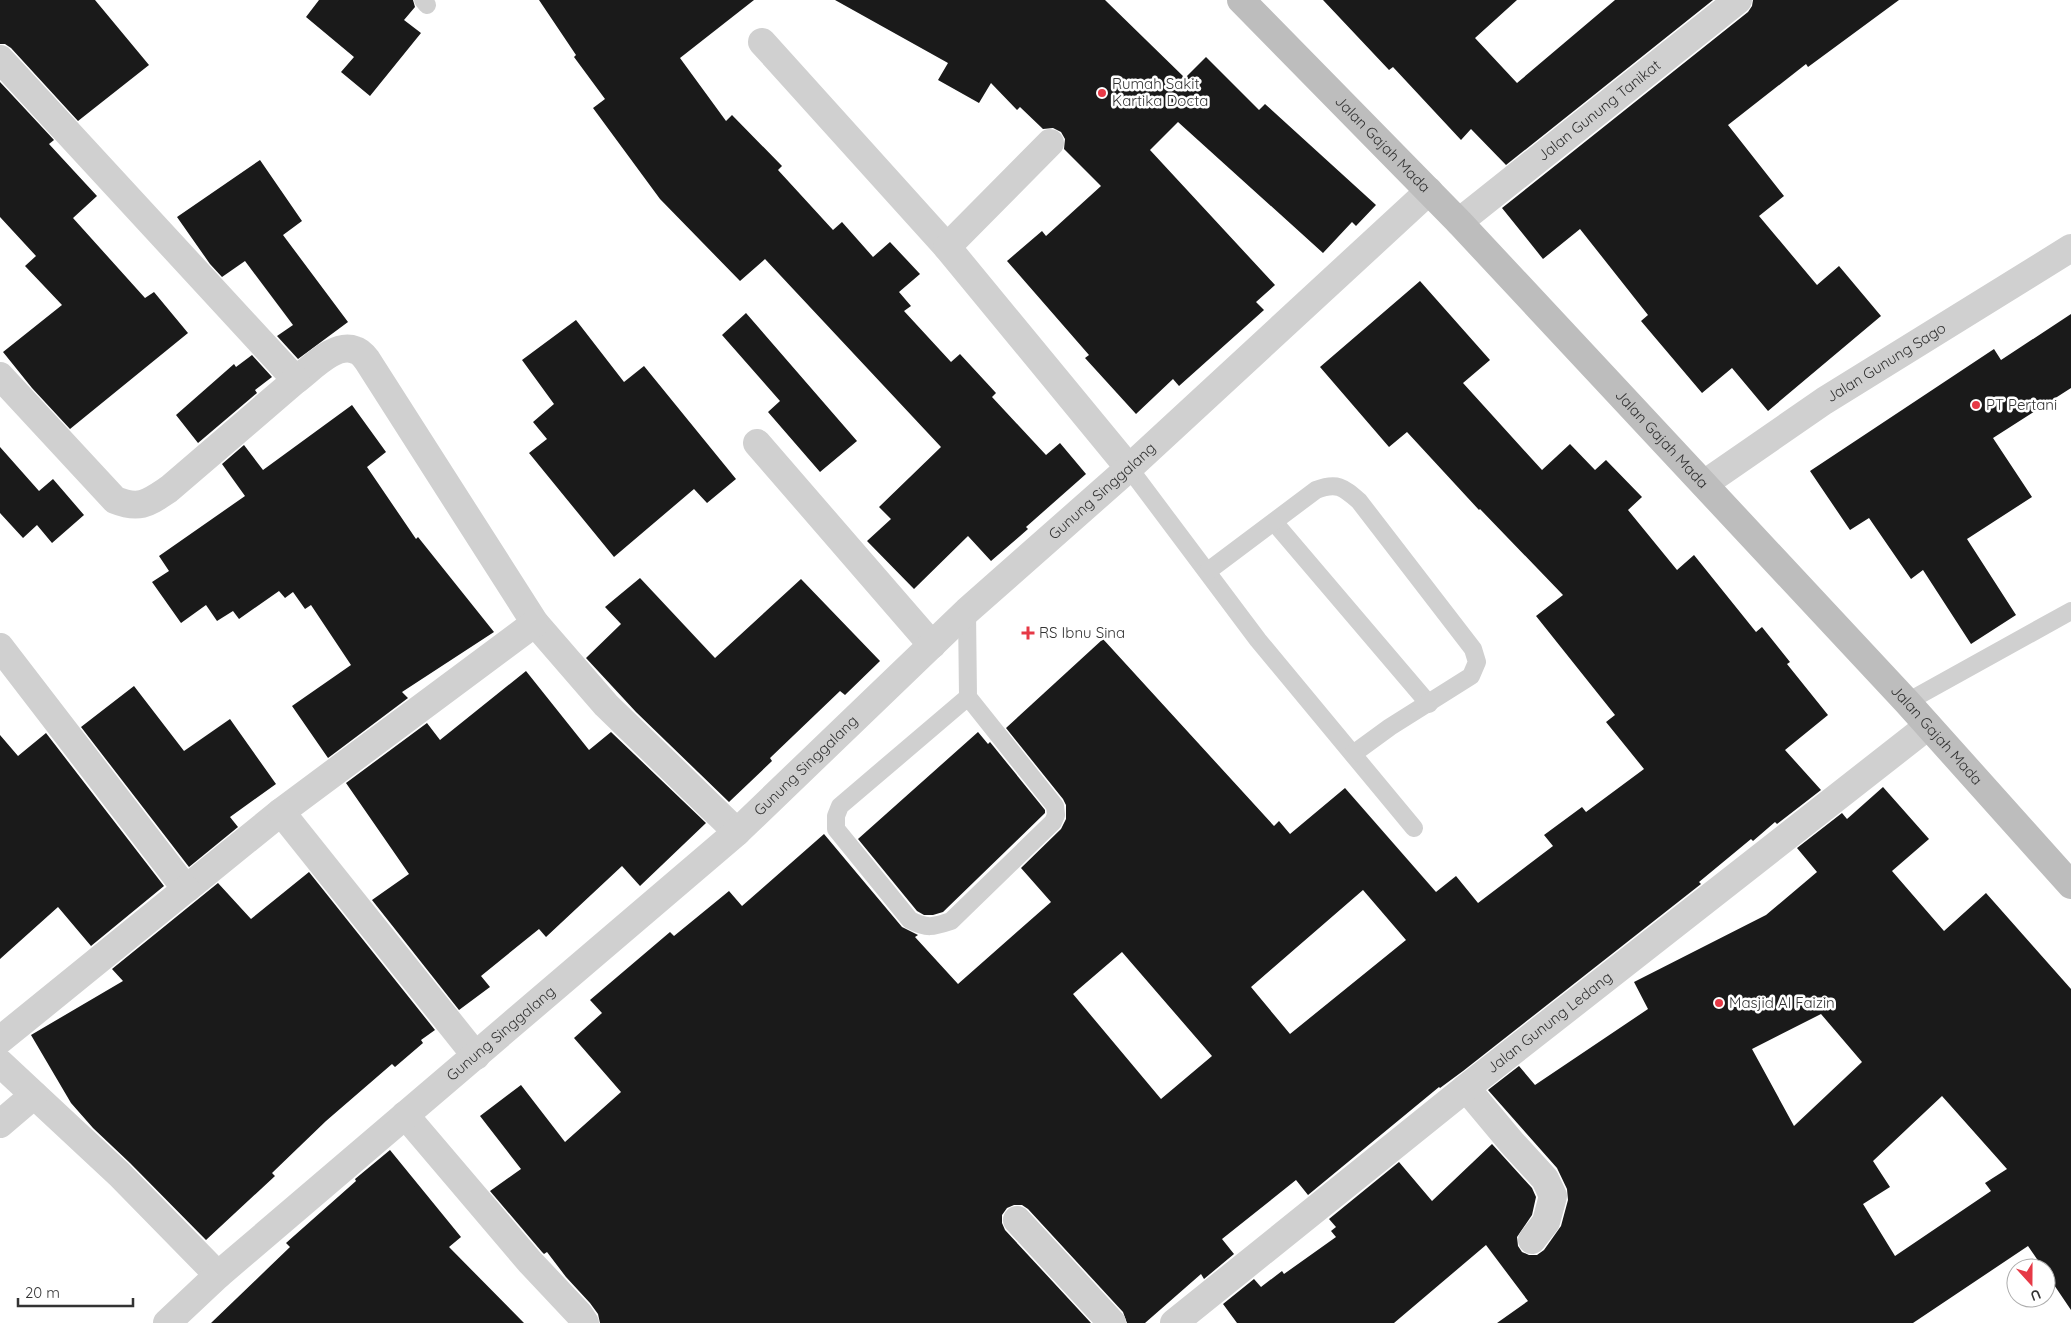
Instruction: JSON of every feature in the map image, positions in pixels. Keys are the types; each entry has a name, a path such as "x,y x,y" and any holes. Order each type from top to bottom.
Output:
{"main road":[{"name":"Jalan Gajah Mada","path":"1241,0 1459,222 1907,702 2071,885"}],"street":[{"name":"Jalan Gunung Tanikat","path":"1459,222 1738,0"},
{"path":"762,42 947,247 1129,468"},
{"path":"0,59 296,380"},
{"path":"947,247 1050,143"},
{"name":"Gunung Singgalang","path":"167,1323 218,1275 737,832 968,611 1129,468 1429,191"},
{"name":"Jalan Gunung Sago","path":"1704,484 1824,402 2071,248"},
{"path":"0,376 115,500 127,505 140,506 150,502 168,489 296,380 334,352 346,348 357,350 367,360 535,623 606,705 737,832"},
{"path":"757,443 932,645"},
{"path":"0,1040 281,812 535,623"},
{"path":"0,647 186,889"},
{"name":"Jalan Gunung Ledang","path":"1174,1323 1466,1088 1928,726"},
{"path":"281,812 476,1056"},
{"path":"0,1063 119,1174 218,1275"},
{"path":"1466,1088 1545,1179 1553,1196 1546,1222 1532,1240"},
{"path":"0,1124 34,1095"},
{"path":"405,1115 530,1262 580,1314 585,1323"},
{"path":"1017,1220 1112,1323"}],"lane":[{"path":"1129,468 1258,640 1414,828"},
{"path":"1208,572 1316,490 1330,484 1345,489 1359,501 1473,649 1477,662 1471,676 1390,727 1353,754"},
{"path":"1274,522 1429,704"},
{"path":"968,611 968,697 1055,806 1056,815 1053,822 951,921 933,927 921,926 910,920 836,829 836,816 840,806 968,697"},
{"path":"1907,702 2071,612"}],"building":[{"path":"0,0 95,0 149,65 78,121 11,48 5,44 0,44"},
{"path":"319,0 413,0 415,7 404,20 421,33 370,96 341,72 354,57 306,17"},
{"path":"539,0 754,0 680,58 726,121 732,115 782,166 778,170 833,230 842,222 873,257 890,242 920,274 899,292 911,306 904,311 951,362 960,354 996,393 992,397 1046,455 1060,443 1086,474 991,561 968,536 914,589 867,541 891,519 879,507 941,447 765,259 740,281 660,199 593,108 605,99 574,57 576,55"},
{"path":"835,0 1105,0 1185,78 1206,57 1259,110 1265,104 1376,205 1356,226 1352,222 1323,253 1178,122 1150,150 1275,285 1256,302 1264,310 1179,386 1173,379 1136,414 1085,358 1089,355 1007,261 1042,231 1046,236 1101,186 1064,149 1065,139 1061,132 1053,128 1043,129 1020,107 1017,110 991,83 979,103 938,80 948,63"},
{"path":"1323,0 1517,0 1475,38 1517,83 1615,0 1713,0 1506,165 1471,129 1461,140 1393,67 1389,70"},
{"path":"1753,0 1899,0 1808,67 1806,64 1728,125 1784,196 1759,216 1817,285 1839,266 1881,316 1768,411 1732,368 1702,393 1641,321 1648,315 1580,229 1543,259 1502,208 1748,12"},
{"path":"0,82 54,140 49,144 97,196 73,218 145,298 154,292 188,333 70,429 32,388 3,352 62,305 25,266 36,256 0,217"},
{"path":"260,160 302,221 283,235 348,322 298,359 277,336 293,325 245,261 222,277 210,264 177,217"},
{"path":"1420,281 1490,360 1463,383 1542,470 1570,444 1595,470 1606,460 1642,497 1628,510 1677,570 1694,555 1756,632 1762,627 1790,662 1787,664 1828,715 1785,750 1821,790 1777,824 1775,822 1753,841 1751,839 1699,882 1701,884 1463,1071 1439,1087 1308,1195 1296,1180 1222,1239 1234,1254 1204,1279 1201,1274 1145,1323 1127,1323 1123,1312 1028,1209 1022,1205 1014,1205 1007,1208 1002,1215 1002,1223 1005,1230 1091,1323 600,1323 598,1314 590,1303 566,1277 547,1252 544,1254 542,1252 490,1191 521,1169 480,1116 521,1085 565,1142 621,1092 574,1038 602,1013 590,1000 670,932 674,936 729,891 742,906 824,834 902,927 918,935 915,937 958,984 1051,902 1021,868 1061,829 1066,819 1066,805 1006,728 1103,639 1274,826 1279,821 1290,834 1345,788 1436,892 1456,876 1478,903 1553,846 1544,835 1582,807 1586,812 1644,769 1606,722 1615,715 1536,616 1563,595 1479,510 1407,432 1389,447 1320,367","holes":["1363,890 1406,940 1290,1034 1251,987","1122,952 1212,1056 1161,1099 1073,994"]},
{"path":"746,313 857,441 820,472 768,412 780,401 722,335"},
{"path":"2071,314 2071,388 1993,438 2032,497 1967,539 2016,615 1971,644 1923,570 1911,579 1869,518 1850,530 1810,471 1994,349 2001,360"},
{"path":"576,320 624,382 644,366 736,479 707,503 694,489 614,557 529,453 547,439 533,422 554,404 522,360"},
{"path":"252,355 272,377 255,390 257,393 198,443 176,415 234,364 236,367"},
{"path":"352,405 386,452 367,467 416,539 418,537 494,632 402,692 408,698 328,758 292,706 351,665 311,605 305,609 293,592 285,598 279,591 239,619 233,611 217,621 206,605 181,623 152,582 169,571 159,556 245,496 222,464 244,445 263,470"},
{"path":"0,447 39,491 53,479 84,515 52,543 37,525 23,538 0,513"},
{"path":"640,578 715,658 801,579 880,661 845,695 840,691 770,758 772,761 729,802 636,712 586,658 621,624 605,607"},
{"path":"526,671 589,750 611,732 706,823 640,886 622,866 546,937 539,929 481,976 490,987 459,1010 372,900 409,874 346,783 427,723 440,740"},
{"path":"134,686 184,751 230,719 276,784 230,817 238,827 189,867 81,727"},
{"path":"978,732 988,744 990,742 1045,810 1045,813 943,912 924,915 917,911 858,839"},
{"path":"46,733 164,886 91,946 58,907 0,959 0,735 18,756"},
{"path":"1883,787 1929,839 1892,871 1944,931 1986,893 2071,989 2071,1310 2056,1288 2056,1258 2036,1258 2028,1246 2010,1258 2006,1258 2006,1261 1913,1323 1497,1323 1528,1301 1486,1245 1394,1323 1237,1323 1223,1304 1254,1279 1261,1287 1282,1271 1284,1274 1336,1237 1331,1231 1336,1227 1329,1219 1399,1162 1432,1201 1492,1144 1532,1188 1536,1197 1532,1215 1517,1237 1518,1246 1522,1252 1529,1255 1537,1255 1544,1250 1561,1226 1568,1200 1567,1189 1557,1168 1488,1090 1519,1066 1535,1085 1648,1009 1634,982 1766,915 1817,872 1797,848 1842,813 1847,819","holes":["1821,1014 1862,1062 1794,1126 1752,1049","1942,1096 2007,1169 1985,1183 1991,1191 1895,1256 1863,1204 1890,1187 1873,1161"]},
{"path":"309,872 435,1030 421,1040 423,1043 395,1067 392,1064 326,1121 272,1173 275,1176 206,1240 93,1128 71,1103 31,1035 123,981 112,969 218,883 251,919"},
{"path":"390,1150 461,1237 449,1247 524,1323 211,1323 290,1247 286,1243 356,1181 355,1179"}],"place":[{"name":"Rumah Sakit Kartika Docta","path":"1102,93"},
{"name":"PT Pertani","path":"1976,405"},
{"name":"RS Ibnu Sina","path":"1028,633"},
{"name":"Masjid Al Faizin","path":"1719,1003"}]}
